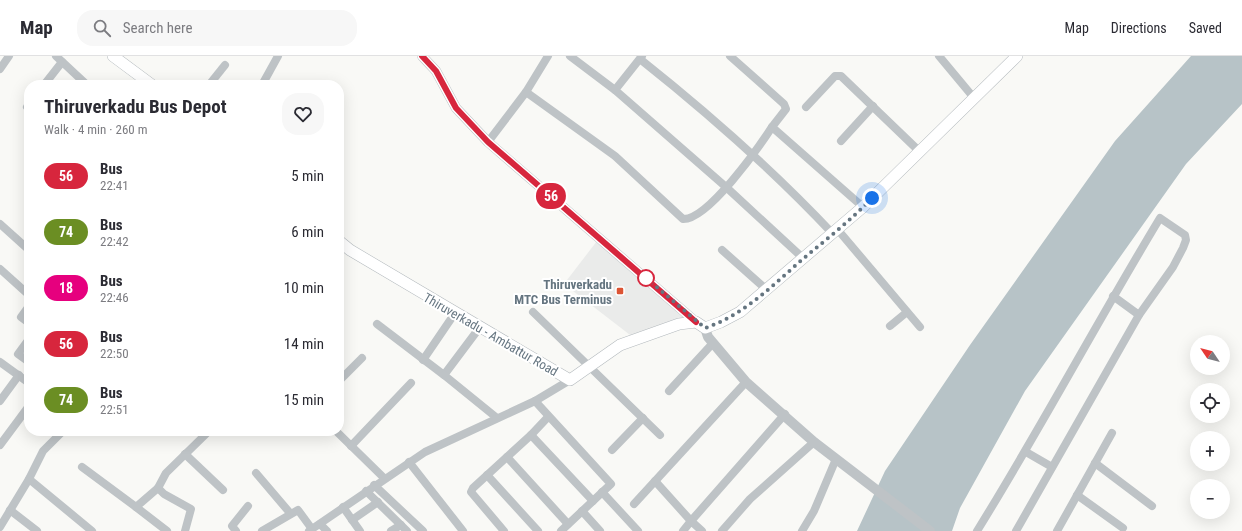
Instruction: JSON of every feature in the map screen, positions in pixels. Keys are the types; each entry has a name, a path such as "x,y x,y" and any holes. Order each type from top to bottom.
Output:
{"main road":[{"path":"113,56 145,80"},
{"name":"Thiruverkadu - Ambattur Road","path":"344,245 570,380 620,346 679,324 701,325 721,322 740,312 804,259 863,207 1017,56"}],"street":[{"path":"0,69 9,56"},
{"path":"265,80 278,56"},
{"path":"422,56 436,71 456,108 488,142 701,325 713,344 746,382 785,414 814,442 930,531"},
{"path":"488,142 526,92 548,56"},
{"path":"570,56 615,90 726,187 804,259"},
{"path":"526,92 614,156 683,218 689,219 696,215 726,187 754,155 772,127 786,109 784,104 730,56"},
{"path":"939,56 974,98"},
{"path":"615,90 641,58 754,155 835,232 920,327"},
{"path":"47,80 59,59 82,80"},
{"path":"213,80 225,64"},
{"path":"806,107 838,75 873,106 919,151"},
{"path":"841,141 873,106"},
{"path":"772,127 863,207"},
{"path":"977,531 1026,452 1113,296 1160,218 1181,231 1186,240 1183,248 1173,267 1139,315 1016,531"},
{"path":"0,224 24,246"},
{"path":"722,250 767,290"},
{"path":"0,269 24,291"},
{"path":"1113,296 1139,315"},
{"path":"533,312 660,435"},
{"path":"890,326 907,312"},
{"path":"423,360 456,313"},
{"path":"377,324 497,418"},
{"path":"444,375 480,327"},
{"path":"669,392 713,344"},
{"path":"24,346 18,354 24,358"},
{"path":"344,376 362,358"},
{"path":"0,362 24,378"},
{"path":"0,401 19,375"},
{"path":"262,531 296,510 300,511 311,530 384,478 425,452 535,401 570,380"},
{"path":"634,504 746,382"},
{"path":"351,446 411,384"},
{"path":"507,457 563,529 611,484 548,417 535,401"},
{"path":"0,445 24,413"},
{"path":"683,531 785,414"},
{"path":"504,531 470,492 548,417"},
{"path":"612,450 643,418"},
{"path":"1068,531 1059,528 1112,433"},
{"path":"531,435 593,501"},
{"path":"0,527 29,479 43,452 58,436"},
{"path":"136,507 158,488 163,476 204,436"},
{"path":"341,436 384,478"},
{"path":"722,531 750,499 814,442"},
{"path":"1026,452 1052,467"},
{"path":"185,454 223,490"},
{"path":"802,531 814,511 836,459"},
{"path":"409,462 463,531"},
{"path":"1095,463 1152,506"},
{"path":"82,467 167,531"},
{"path":"256,473 290,513"},
{"path":"487,475 538,531"},
{"path":"29,479 92,531"},
{"path":"655,481 702,531"},
{"path":"374,485 423,531"},
{"path":"158,488 164,494 192,509 185,531"},
{"path":"366,491 404,528"},
{"path":"602,492 638,531"},
{"path":"1077,495 1123,528"},
{"path":"352,520 378,502"},
{"path":"236,531 232,526 248,506"},
{"path":"343,507 360,531"},
{"path":"10,510 37,531"},
{"path":"582,511 600,531"},
{"path":"320,524 327,531"},
{"path":"391,531 404,528"}],"shaded area":[{"path":"1191,56 1242,56 1242,104 1186,164 1025,391 960,508 952,531 857,531 885,471 970,345 1115,141"},
{"path":"597,241 689,317 634,338 564,284"}],"bus line":[{"name":"56","path":"422,56 436,71 456,108 488,142 696,322"}],"place":[{"name":"Thiruverkadu MTC Bus Terminus","path":"620,291"}],"route":[{"path":"646,278 696,322 705,328 740,312 774,285 872,198"}]}
